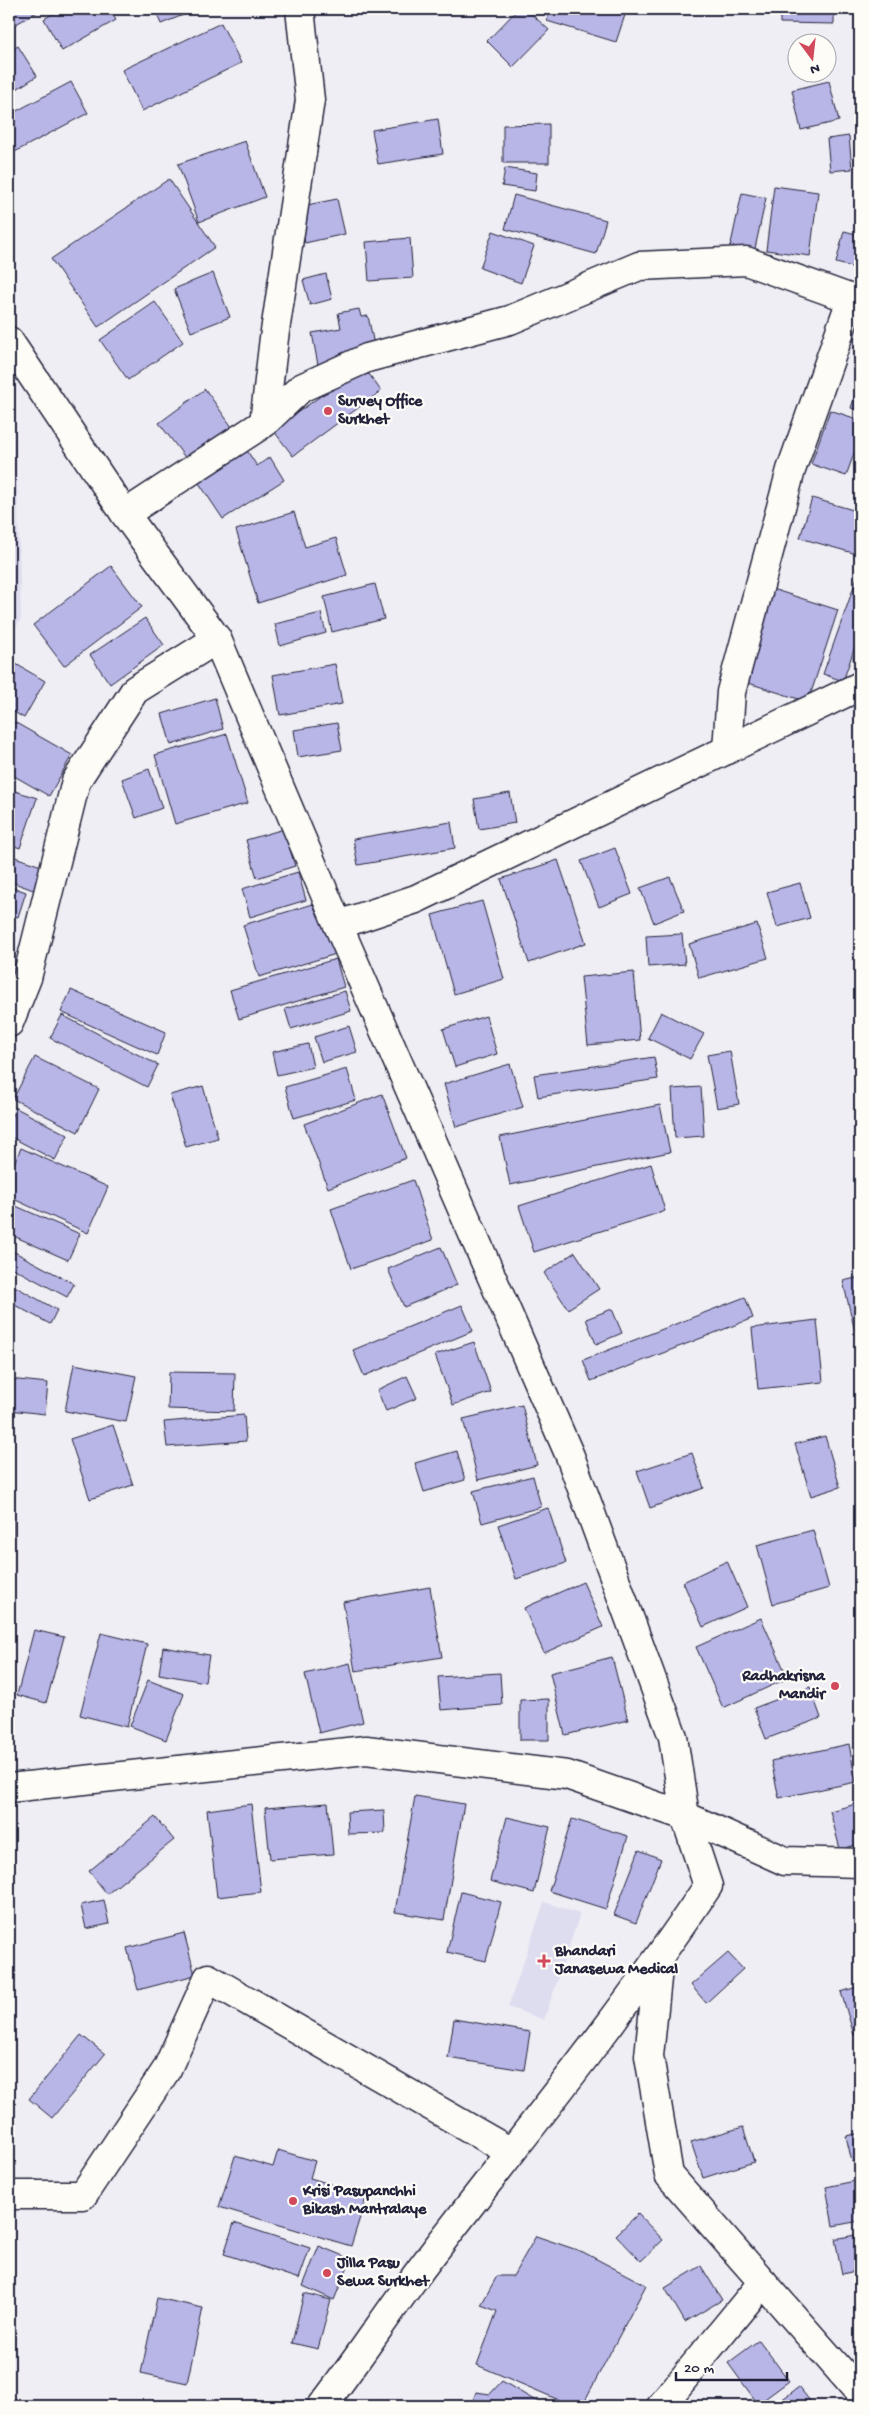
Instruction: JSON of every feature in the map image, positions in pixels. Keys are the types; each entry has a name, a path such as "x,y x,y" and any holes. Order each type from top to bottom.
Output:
{"street":[{"path":"264,423 274,338 310,100 300,9"},
{"path":"125,514 264,423 301,388 367,358 510,320 640,266 746,261 855,301 791,470 731,692 727,750"},
{"path":"9,341 125,514 217,639 338,925 570,1456 673,1737 684,1816 708,1886 659,1959 419,2271 352,2367 322,2406"},
{"path":"9,1023 27,978 76,781 135,690 217,639"},
{"path":"338,925 416,899 860,686"},
{"path":"9,1788 366,1750 567,1775 684,1816 785,1861 860,1863"},
{"path":"659,1959 650,2056 669,2175 860,2393"},
{"path":"9,2195 83,2194 167,2069 208,1978 510,2152"},
{"path":"660,2406 764,2282"}],"shaded area":[{"path":"9,407 16,440 21,618 9,643"},
{"name":"Bhandari Janasewa Medical","path":"544,1902 580,1914 544,2020 508,2007"}],"building":[{"path":"9,9 42,9 11,27"},
{"path":"61,9 109,9 116,20 62,51 44,19"},
{"path":"155,9 198,9 161,24"},
{"path":"518,9 526,9 549,30 513,67 487,41"},
{"path":"550,9 627,9 616,42 547,21"},
{"path":"780,9 834,9 834,24 780,23"},
{"path":"221,23 241,63 142,111 122,70"},
{"path":"18,46 37,76 9,94 9,51"},
{"path":"71,82 88,113 9,155 9,115"},
{"path":"829,82 839,121 801,130 792,90"},
{"path":"438,119 443,154 378,164 372,130"},
{"path":"549,124 549,163 503,163 503,125"},
{"path":"849,136 852,169 830,171 827,139"},
{"path":"245,141 265,197 199,222 178,164"},
{"path":"505,168 537,173 535,191 502,186"},
{"path":"169,179 215,247 98,327 51,259"},
{"path":"774,186 818,192 810,256 766,250"},
{"path":"742,193 766,198 754,253 730,248"},
{"path":"514,195 606,220 596,254 505,229"},
{"path":"337,199 345,234 305,243 297,207"},
{"path":"493,231 534,246 521,283 480,268"},
{"path":"844,231 860,235 860,251 856,268 836,263"},
{"path":"410,238 413,278 369,281 366,242"},
{"path":"213,273 230,317 191,332 174,289"},
{"path":"326,274 332,299 310,305 303,280"},
{"path":"155,302 183,342 128,380 100,340"},
{"path":"359,309 361,317 368,316 376,354 318,365 312,333 341,328 338,313"},
{"name":"Survey Office Surkhet","path":"369,374 381,391 293,456 273,430 343,380"},
{"path":"860,383 860,411 851,408"},
{"path":"205,389 232,427 187,460 159,423"},
{"path":"830,410 860,420 860,449 856,448 846,476 811,464"},
{"path":"244,446 257,466 270,457 284,480 223,519 195,477"},
{"path":"812,498 860,512 860,555 800,538"},
{"path":"294,512 305,547 336,538 347,575 258,603 236,530"},
{"path":"111,566 142,607 64,666 33,625"},
{"path":"860,569 860,632 843,681 823,674"},
{"path":"375,584 384,619 332,632 324,597"},
{"path":"769,588 838,610 808,702 739,680"},
{"path":"321,613 326,633 280,646 275,624"},
{"path":"145,618 164,645 110,684 90,655"},
{"path":"860,639 860,661 853,659"},
{"path":"9,660 45,681 24,718 9,709"},
{"path":"335,664 342,704 280,715 273,675"},
{"path":"215,698 223,729 171,745 162,714"},
{"path":"9,719 72,755 49,796 9,773"},
{"path":"337,723 342,750 298,757 294,730"},
{"path":"227,734 248,803 175,824 155,755"},
{"path":"149,769 162,808 136,818 122,779"},
{"path":"9,789 37,798 20,848 9,844"},
{"path":"510,793 515,823 479,829 474,799"},
{"path":"451,822 455,848 358,865 353,839"},
{"path":"284,829 295,866 257,878 246,840"},
{"path":"615,848 632,894 599,907 581,861"},
{"path":"9,855 44,867 36,891 9,881"},
{"path":"558,860 586,943 529,963 501,879"},
{"path":"298,872 306,900 250,917 242,889"},
{"path":"670,877 684,911 654,923 640,888"},
{"path":"800,883 810,918 777,927 767,892"},
{"path":"9,886 26,892 18,917 9,914"},
{"path":"482,901 504,979 454,994 432,915"},
{"path":"320,902 336,954 259,977 243,925"},
{"path":"757,924 768,958 699,978 689,944"},
{"path":"682,934 685,964 648,967 646,936"},
{"path":"336,959 344,987 239,1019 230,990"},
{"path":"634,972 640,1040 588,1045 581,977"},
{"path":"71,990 166,1032 157,1055 61,1012"},
{"path":"345,991 351,1011 291,1029 285,1009"},
{"path":"661,1012 704,1034 690,1059 648,1038"},
{"path":"62,1015 158,1065 147,1087 50,1038"},
{"path":"486,1016 497,1054 455,1067 443,1029"},
{"path":"349,1026 357,1052 322,1062 314,1037"},
{"path":"308,1044 313,1067 277,1075 272,1052"},
{"path":"730,1051 739,1104 717,1108 707,1055"},
{"path":"35,1057 99,1089 78,1132 13,1099"},
{"path":"654,1057 658,1079 538,1097 534,1075"},
{"path":"510,1064 523,1107 456,1127 444,1084"},
{"path":"347,1069 356,1100 294,1118 285,1087"},
{"path":"203,1086 218,1138 186,1147 170,1095"},
{"path":"701,1087 704,1136 675,1138 672,1089"},
{"path":"382,1094 406,1158 328,1188 304,1124"},
{"path":"660,1105 670,1152 510,1185 500,1137"},
{"path":"16,1108 68,1135 55,1160 9,1136 9,1120"},
{"path":"21,1148 108,1187 88,1233 9,1197 9,1174"},
{"path":"651,1164 665,1211 534,1252 519,1206"},
{"path":"413,1180 433,1240 351,1269 331,1209"},
{"path":"9,1203 80,1234 68,1260 9,1234"},
{"path":"441,1247 457,1285 404,1307 388,1269"},
{"path":"9,1249 74,1284 67,1297 9,1266"},
{"path":"575,1252 599,1289 568,1309 544,1273"},
{"path":"860,1277 860,1353 843,1281"},
{"path":"9,1283 57,1310 50,1324 9,1302"},
{"path":"745,1297 753,1318 591,1381 583,1360"},
{"path":"462,1305 473,1331 364,1376 353,1350"},
{"path":"612,1309 622,1333 596,1344 586,1319"},
{"path":"817,1320 823,1382 758,1389 752,1328"},
{"path":"474,1342 491,1392 453,1405 435,1355"},
{"path":"74,1364 136,1376 126,1422 65,1411"},
{"path":"169,1372 235,1373 234,1411 168,1409"},
{"path":"407,1376 417,1398 386,1411 377,1390"},
{"path":"9,1379 48,1383 45,1414 9,1410"},
{"path":"522,1405 537,1465 478,1480 463,1419"},
{"path":"244,1415 246,1441 167,1447 164,1422"},
{"path":"113,1425 133,1485 90,1499 70,1439"},
{"path":"825,1436 840,1487 811,1496 795,1444"},
{"path":"457,1451 465,1480 424,1492 415,1463"},
{"path":"692,1453 704,1488 650,1508 637,1471"},
{"path":"533,1476 541,1507 482,1523 473,1491"},
{"path":"9,1489 13,1489 13,1547 9,1547"},
{"path":"548,1508 566,1563 516,1579 498,1525"},
{"path":"813,1530 829,1588 773,1604 757,1545"},
{"path":"727,1561 747,1607 703,1627 683,1582"},
{"path":"583,1582 603,1627 544,1653 524,1608"},
{"path":"430,1587 442,1657 355,1671 343,1602"},
{"path":"761,1618 788,1678 723,1708 696,1647"},
{"path":"34,1630 64,1637 46,1703 17,1695"},
{"path":"101,1633 147,1644 127,1727 80,1715"},
{"path":"163,1647 209,1655 205,1682 159,1674"},
{"path":"612,1657 628,1720 565,1735 550,1673"},
{"path":"350,1663 363,1722 319,1733 305,1674"},
{"path":"500,1673 502,1705 441,1710 438,1677"},
{"path":"148,1680 184,1694 166,1740 130,1726"},
{"path":"810,1687 821,1718 766,1739 754,1708"},
{"path":"549,1699 549,1740 520,1740 520,1700"},
{"path":"849,1744 856,1782 779,1798 771,1761"},
{"path":"415,1796 464,1804 444,1920 395,1912"},
{"path":"328,1803 333,1854 270,1859 265,1808"},
{"path":"860,1803 860,1844 840,1849 830,1811"},
{"path":"251,1804 261,1892 217,1897 207,1810"},
{"path":"384,1810 385,1833 348,1834 347,1812"},
{"path":"155,1817 174,1840 107,1894 89,1871"},
{"path":"507,1817 550,1827 534,1893 490,1881"},
{"path":"572,1819 628,1836 606,1909 549,1891"},
{"path":"639,1850 661,1859 636,1923 614,1915"},
{"path":"461,1892 501,1902 486,1961 447,1952"},
{"path":"104,1900 109,1924 86,1929 81,1905"},
{"path":"184,1933 195,1975 138,1990 127,1948"},
{"path":"728,1953 743,1969 706,2003 691,1985"},
{"path":"860,1986 860,2033 854,2035 841,1992"},
{"path":"454,2019 530,2032 524,2070 448,2058"},
{"path":"81,2035 105,2054 52,2118 29,2099"},
{"path":"743,2127 754,2162 703,2178 691,2142"},
{"path":"860,2133 860,2160 852,2162 846,2136"},
{"name":"Krisi Pasupanchhi Bikash Mantralaye","path":"278,2150 315,2161 310,2178 367,2195 351,2246 219,2207 235,2156 273,2167"},
{"path":"860,2180 860,2221 833,2226 826,2187"},
{"path":"638,2214 663,2240 641,2261 616,2235"},
{"path":"234,2223 310,2248 299,2279 224,2254"},
{"path":"860,2234 860,2270 842,2274 835,2239"},
{"path":"536,2236 583,2252 646,2285 582,2406 573,2406 477,2365 497,2311 481,2305 497,2276 513,2276"},
{"name":"Jilla Pasu Sewa Surkhet","path":"319,2246 351,2259 334,2300 303,2286"},
{"path":"701,2266 722,2300 685,2322 665,2288"},
{"path":"304,2293 331,2300 318,2349 292,2343"},
{"path":"157,2298 203,2308 187,2383 141,2373"},
{"path":"759,2340 789,2381 758,2404 728,2363"},
{"path":"502,2381 544,2406 471,2406 476,2392 490,2394"},
{"path":"799,2387 814,2406 780,2406 777,2403"}],"place":[{"name":"Survey Office Surkhet","path":"328,411"},
{"name":"Radhakrisna Mandir","path":"835,1686"},
{"name":"Bhandari Janasewa Medical","path":"544,1961"},
{"name":"Krisi Pasupanchhi Bikash Mantralaye","path":"293,2201"},
{"name":"Jilla Pasu Sewa Surkhet","path":"327,2273"}]}
